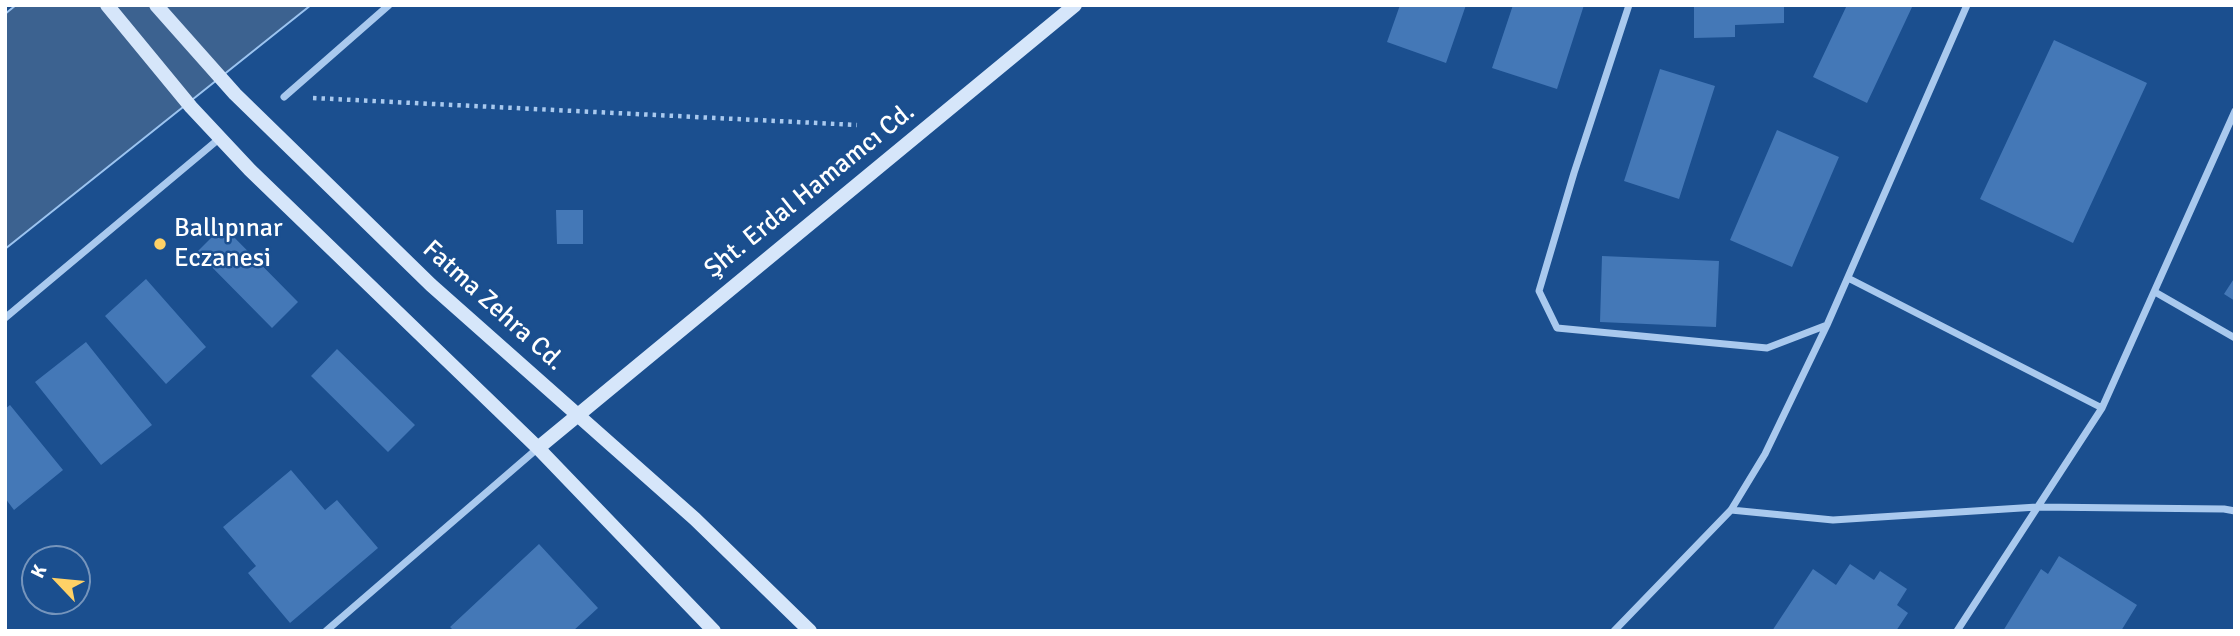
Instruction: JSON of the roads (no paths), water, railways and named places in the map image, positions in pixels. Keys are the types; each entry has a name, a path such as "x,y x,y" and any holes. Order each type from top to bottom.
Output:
{"main road":[{"path":"107,5 191,107 250,170 538,448 714,631"},
{"name":"Fatma Zehra Cd.","path":"156,5 226,86 431,285 695,519 810,631"},
{"name":"Şht. Erdal Hamamcı Cd.","path":"538,448 1075,5"}],"street":[{"path":"284,97 388,5"},
{"path":"1629,5 1539,291 1556,328 1766,348 1827,325"},
{"path":"1614,631 1731,510 1765,454 1827,325 1966,5"},
{"path":"1957,631 2102,408 2235,111"},
{"path":"5,318 220,138"},
{"path":"1848,278 2102,408"},
{"path":"2155,292 2235,338"},
{"path":"326,631 538,448"},
{"path":"1731,510 1833,520 2038,508 2235,511"}],"water":[{"path":"16,5 311,5 5,249 5,14"}],"place":[{"name":"Ballıpınar Eczanesi","path":"160,244"}]}
